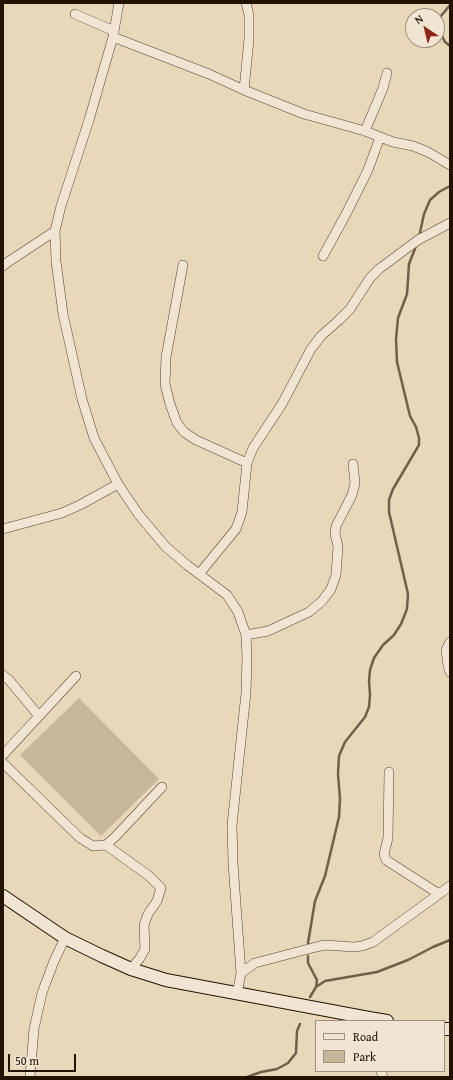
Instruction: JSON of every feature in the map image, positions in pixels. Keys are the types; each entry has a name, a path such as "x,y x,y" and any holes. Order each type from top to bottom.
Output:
{"street":[{"path":"119,3 113,34 89,120 61,206 55,231 56,261 63,314 82,399 94,438 118,484 139,515 166,547 227,595 238,612 246,635 246,693 232,825 233,863 241,973 237,994"},
{"path":"244,90 249,39 249,15 246,3"},
{"path":"75,14 113,34 244,90 304,114 365,131 393,142 413,146 450,164"},
{"path":"365,131 383,88 387,72"},
{"path":"323,256 368,170 380,137"},
{"path":"199,574 236,529 242,512 247,463 253,448 282,404 311,348 321,336 350,309 370,278 379,269 418,240 450,223"},
{"path":"3,266 55,231"},
{"path":"183,265 166,357 166,384 170,404 177,423 184,432 196,440 247,463"},
{"path":"246,635 268,630 309,612 322,601 331,589 336,574 338,546 335,534 336,526 352,495 355,482 353,464"},
{"path":"3,529 62,513 118,484"},
{"path":"450,642 446,650 450,672"},
{"path":"3,675 9,680 39,716"},
{"path":"3,755 76,676"},
{"path":"3,763 80,838 93,846 106,845 162,787"},
{"path":"389,772 388,838 384,854 386,860 439,894"},
{"path":"106,845 149,876 161,888 157,901 148,914 144,925 145,949 131,969"},
{"path":"241,973 255,963 316,947 325,945 354,947 373,942 450,886"},
{"path":"3,896 65,938 131,969 166,980 369,1020"},
{"path":"30,1077 34,1029 42,993 54,961 65,938"}],"green space":[{"path":"79,698 159,779 101,836 20,755"}],"waterway":[{"path":"450,5 441,16 439,30 445,42 450,46"},
{"path":"419,237 424,214 430,200 439,192 450,186"},
{"path":"308,943 315,901 325,876 339,817 339,756 345,742 365,717 369,707 370,670 374,658 383,645 394,635 401,624 407,609 408,594 389,512 389,500 393,489 419,445 419,438 416,427 410,416 397,362 396,339 398,318 407,294 409,264 416,246"},
{"path":"310,997 316,987 325,981 377,972 408,960 450,940"},
{"path":"308,956 308,963 317,980 316,987"},
{"path":"247,1077 261,1072 277,1069 288,1063 296,1053 297,1031 300,1024"}]}
